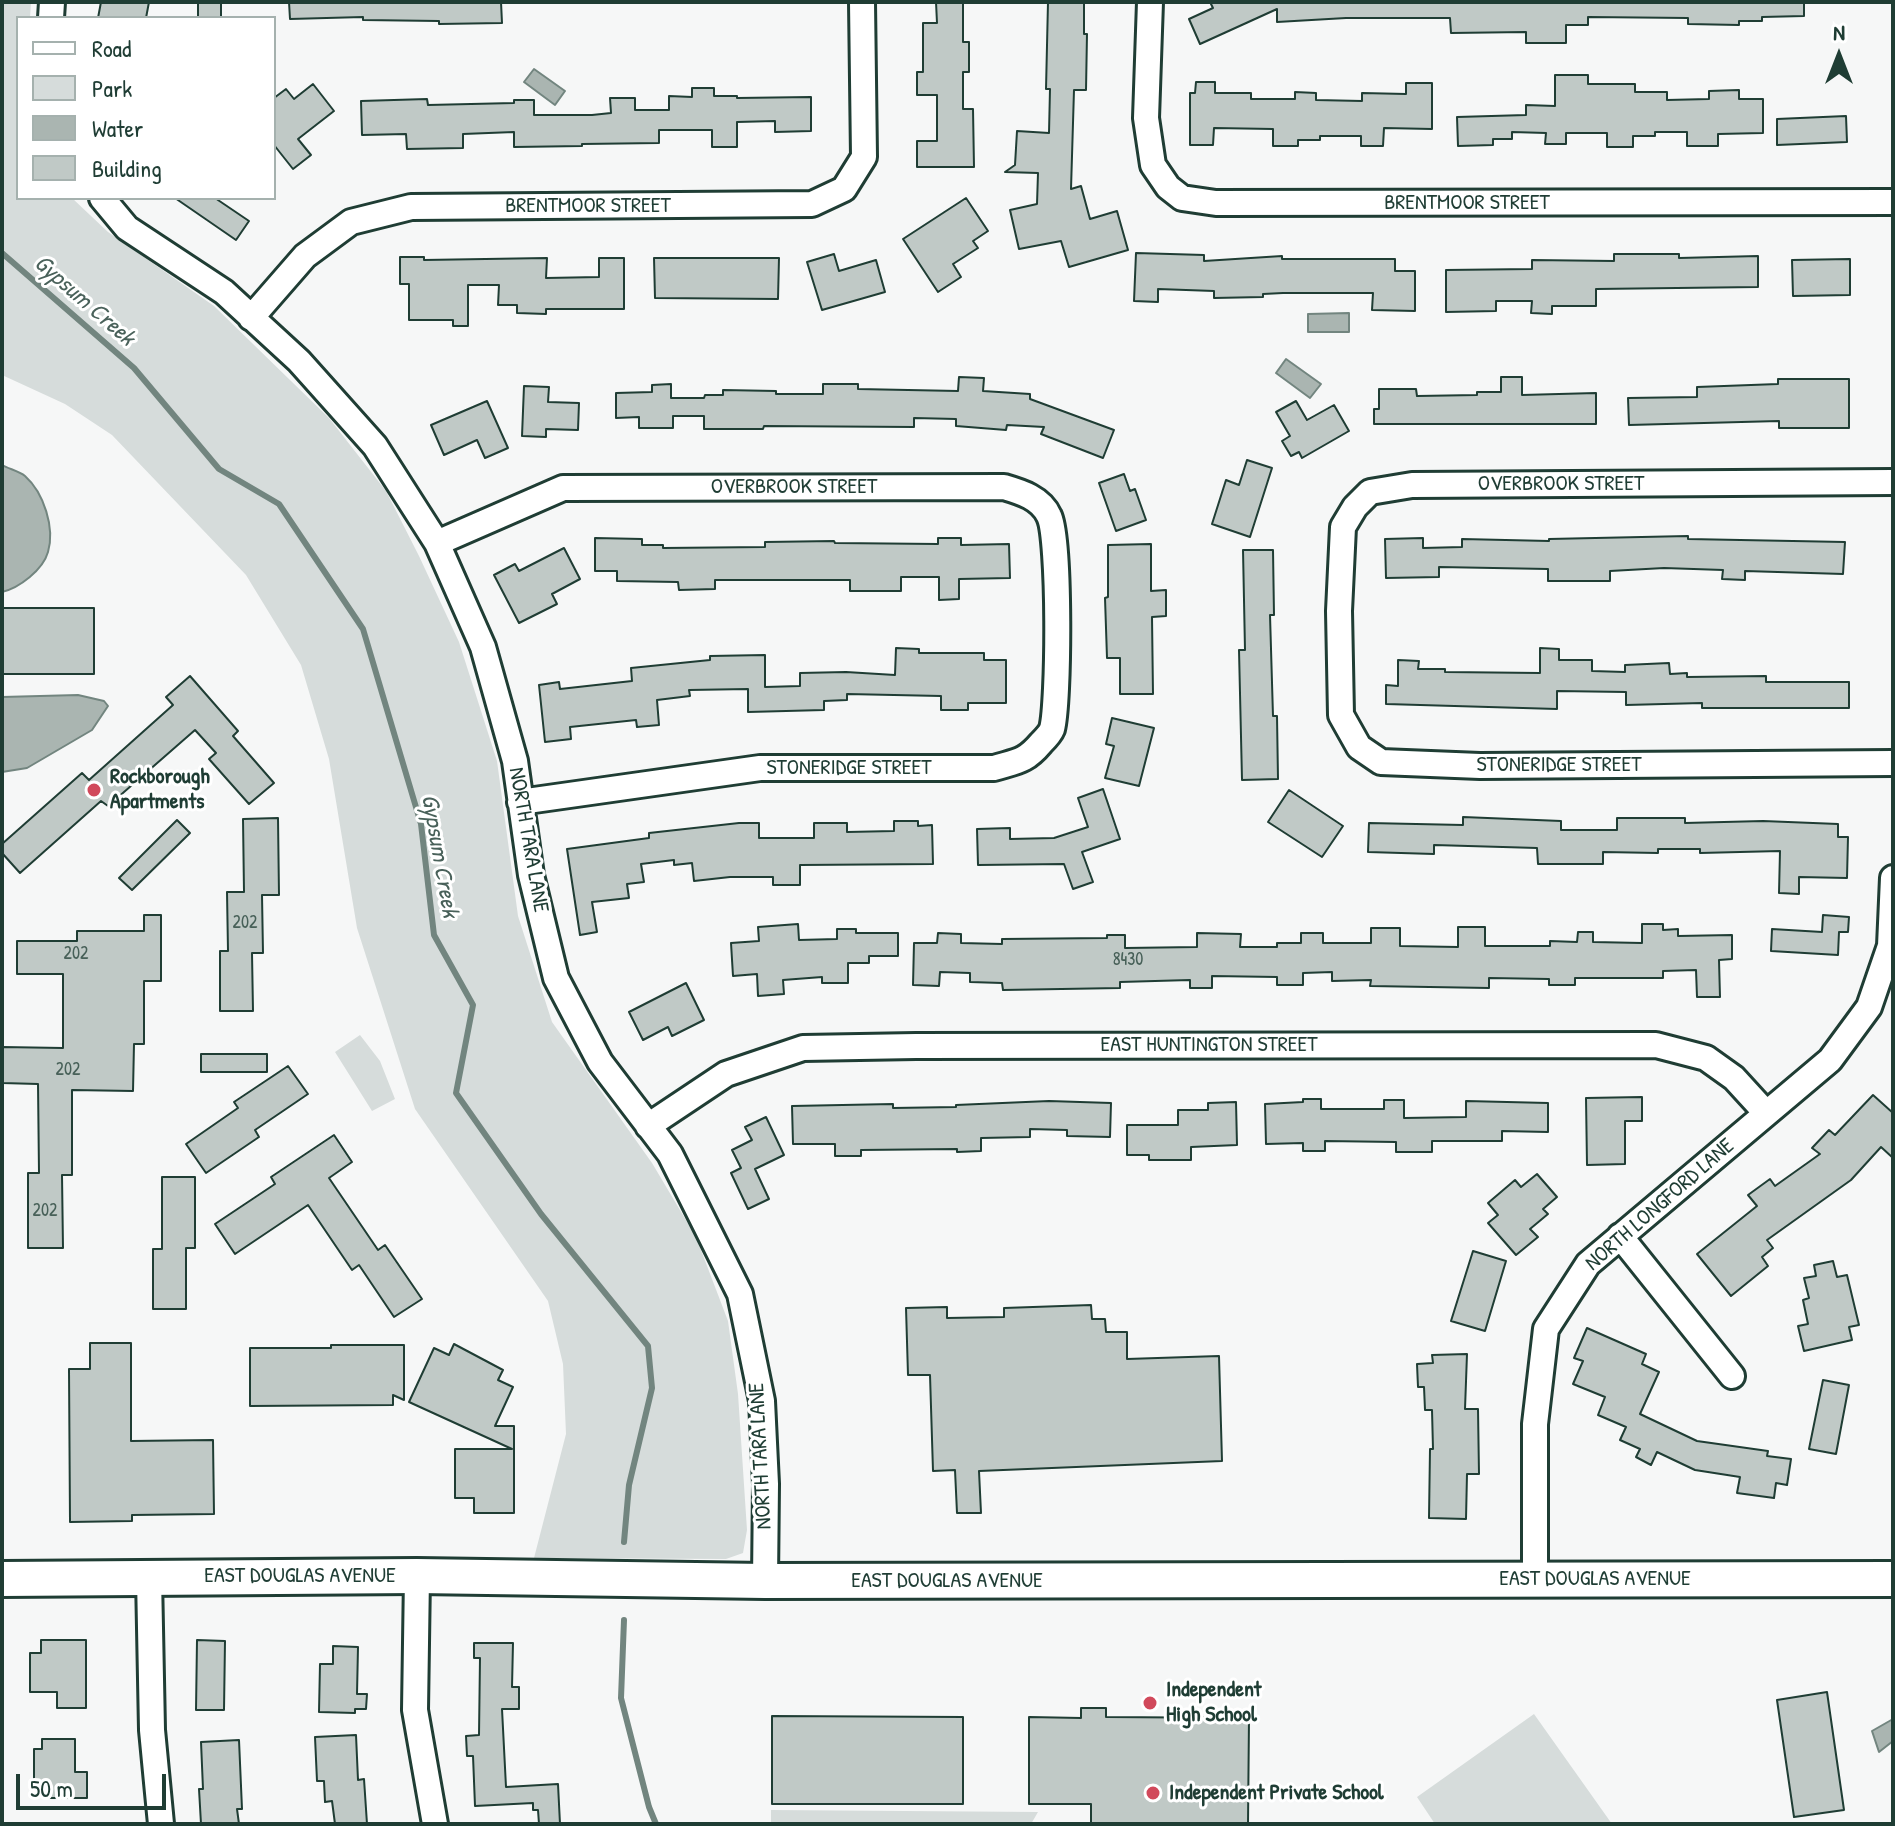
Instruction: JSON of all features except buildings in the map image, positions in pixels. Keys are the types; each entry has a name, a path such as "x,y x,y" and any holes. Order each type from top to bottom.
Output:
{"street":[{"name":"BRENTMOOR STREET","path":"251,318 305,256 351,222 411,207 812,204 844,189 864,157 862,2"},
{"name":"BRENTMOOR STREET","path":"1150,2 1146,118 1153,165 1168,187 1182,198 1216,203 1893,202"},
{"name":"NORTH TARA LANE","path":"104,200 127,228 224,292 299,361 375,446 437,543 483,647 515,761 531,875 556,978 600,1062 670,1154 740,1294 762,1401 766,1484 765,1581"},
{"name":"OVERBROOK STREET","path":"1339,622 1343,527 1355,507 1370,492 1412,485 1893,482"},
{"name":"OVERBROOK STREET","path":"437,543 563,488 1004,487 1024,493 1038,502 1049,516 1055,549 1056,618"},
{"name":"STONERIDGE STREET","path":"520,802 760,768 994,768 1029,758 1052,731 1056,618"},
{"name":"STONERIDGE STREET","path":"1339,622 1341,715 1359,747 1381,762 1480,766 1893,763"},
{"name":"NORTH LONGFORD LANE","path":"1535,1579 1535,1424 1546,1329 1588,1264 1830,1060 1869,1007 1890,946 1893,878"},
{"name":"EAST HUNTINGTON STREET","path":"648,1126 726,1074 803,1048 916,1046 1656,1045 1706,1058 1734,1078 1766,1113"},
{"path":"1620,1236 1732,1376"},
{"path":"417,1576 415,1710 435,1824"},
{"name":"EAST DOUGLAS AVENUE","path":"2,1579 417,1576 765,1581 1893,1579"},
{"path":"149,1577 152,1730 161,1824"}],"green space":[{"path":"2,2 31,2 30,16 16,16 16,200 74,200 108,232 214,306 329,418 386,491 459,642 497,761 518,916 552,1022 652,1163 696,1237 728,1321 738,1394 747,1530 743,1553 726,1559 534,1558 566,1434 563,1364 548,1301 415,1109 357,928 329,759 301,665 246,575 112,435 65,404 2,375"},
{"path":"360,1035 380,1061 395,1099 372,1111 335,1052"},
{"path":"1534,1714 1612,1824 1435,1824 1417,1797"},
{"path":"771,1810 1038,1812 1031,1824 771,1824"}],"water":[{"path":"534,69 565,91 555,105 524,82"},
{"path":"1349,313 1349,332 1308,332 1308,314"},
{"path":"1286,359 1321,384 1310,398 1276,373"},
{"path":"2,465 23,474 38,492 49,522 50,543 45,559 36,572 2,592"},
{"path":"78,695 104,701 108,706 92,730 27,768 2,772 2,697"},
{"path":"1893,1719 1893,1741 1879,1752 1872,1731"}],"waterway":[{"name":"Gypsum Creek","path":"2,253 134,368 219,469 279,504 363,629 421,824 434,935 473,1005 456,1093 541,1214 648,1346 652,1388 629,1485 624,1542"},
{"name":"Gypsum Creek","path":"624,1620 621,1698 656,1824"}],"place":[{"name":"Rockborough Apartments","path":"94,790"},
{"name":"Independent High School","path":"1150,1703"},
{"name":"Independent Private School","path":"1153,1793"}]}
